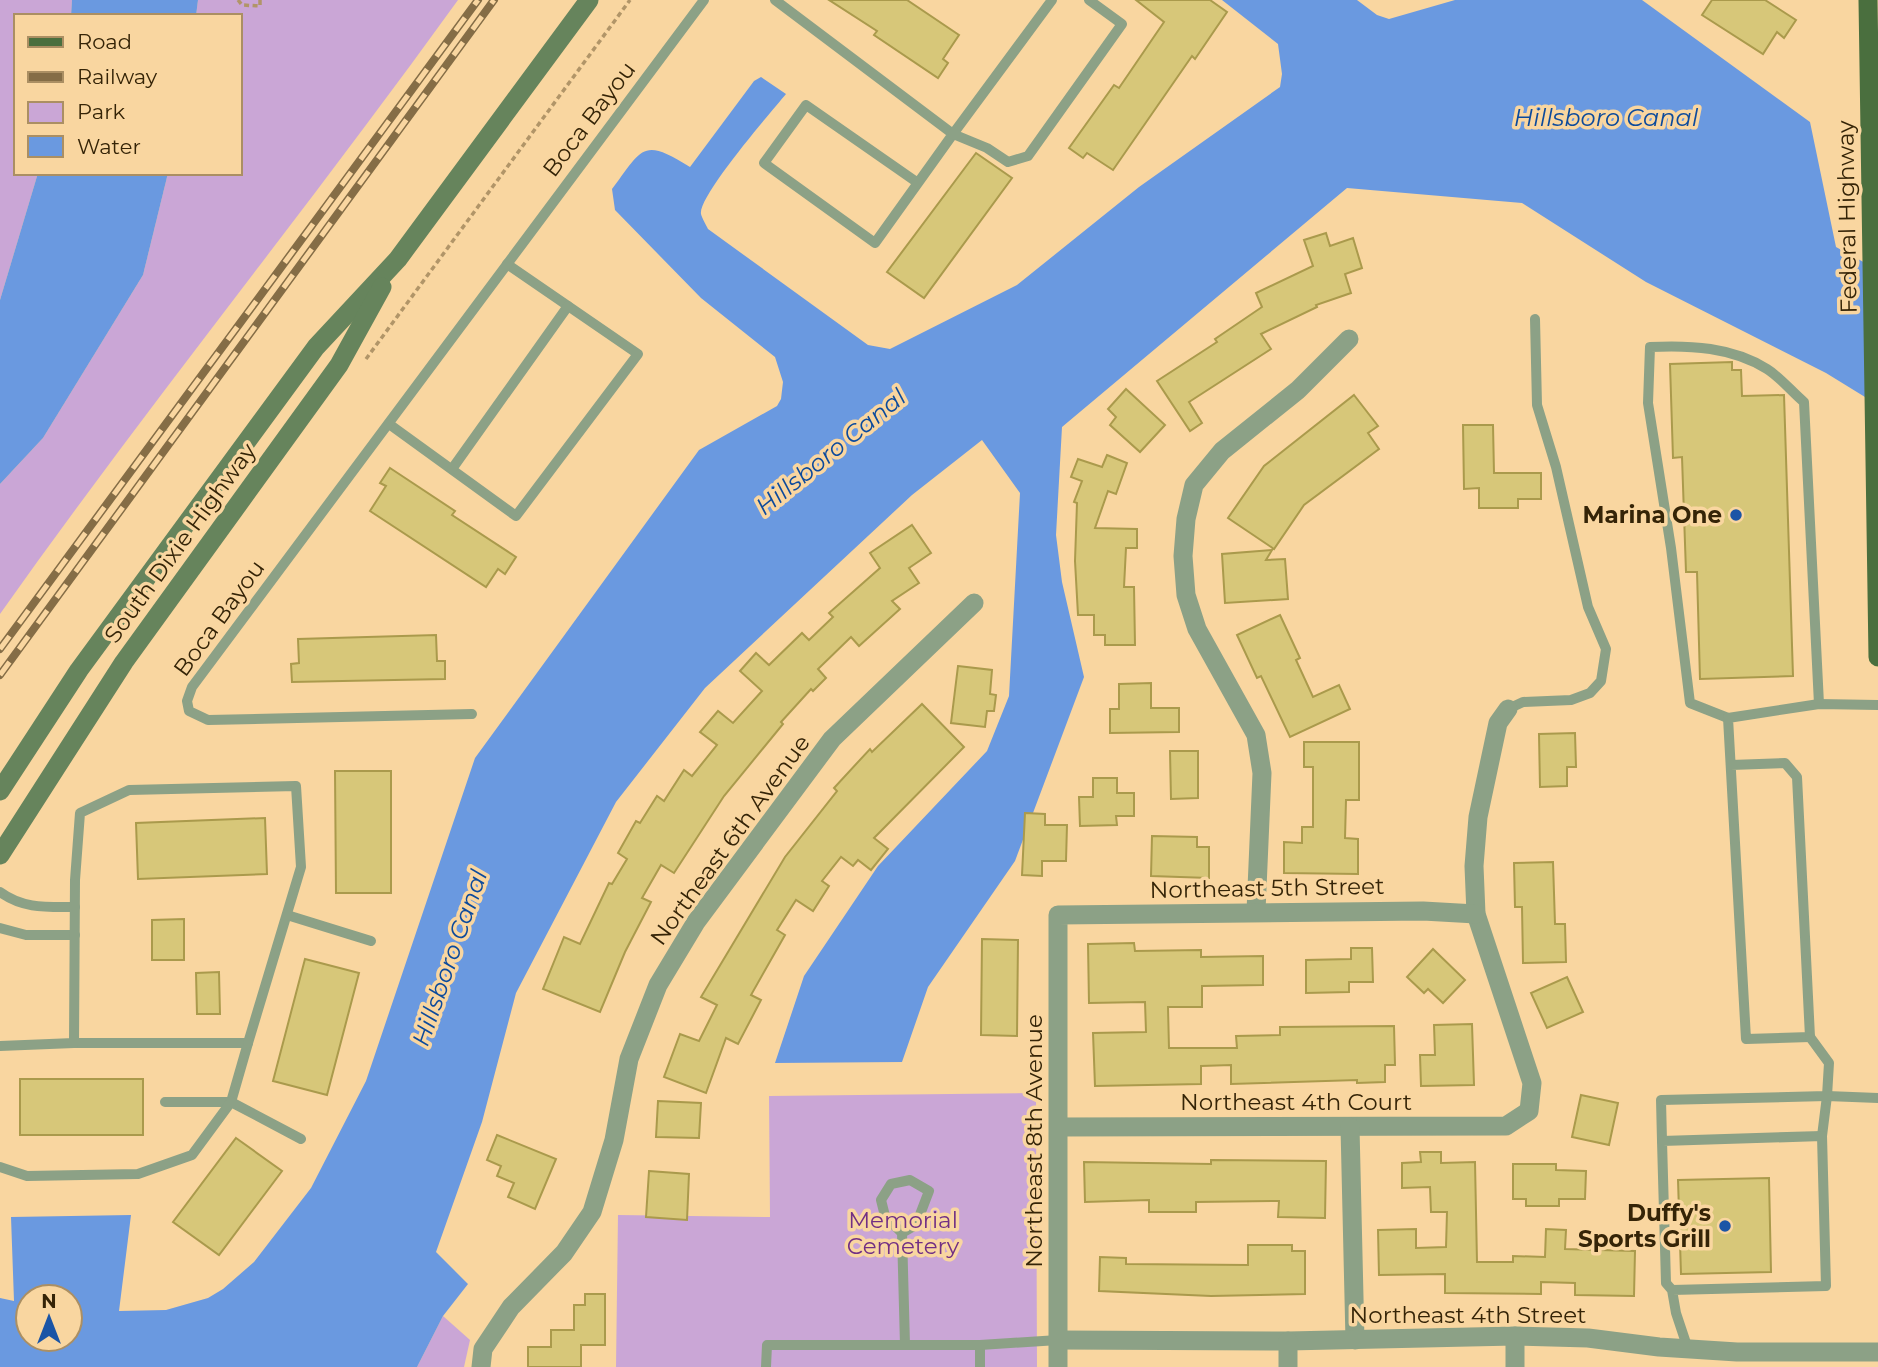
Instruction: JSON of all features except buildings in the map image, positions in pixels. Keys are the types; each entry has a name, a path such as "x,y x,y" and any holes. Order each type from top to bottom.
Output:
{"main road":[{"name":"South Dixie Highway","path":"0,791 87,659 316,347 398,259 589,0"},
{"name":"Federal Highway","path":"1868,0 1878,657"},
{"name":"South Dixie Highway","path":"0,855 82,723 339,365 398,259"}],"street":[{"path":"1256,911 1262,773 1256,735 1197,629 1186,595 1183,556 1186,519 1194,485 1222,451 1298,390 1349,339"},
{"name":"Northeast 6th Avenue","path":"481,1367 484,1349 512,1307 564,1253 592,1212 614,1140 629,1059 658,985 696,922 832,739 974,603"},
{"path":"1476,914 1474,866 1478,817 1498,723 1508,709"},
{"name":"Northeast 5th Street","path":"1058,915 1256,911 1423,911 1476,914"},
{"name":"Northeast 4th Court","path":"1059,1127 1506,1126 1529,1111 1532,1083 1476,914"},
{"name":"Northeast 8th Avenue","path":"1058,915 1058,1367"},
{"path":"1350,1127 1355,1340"},
{"path":"1515,1336 1515,1367"},
{"name":"Northeast 4th Street","path":"1058,1340 1288,1341 1515,1336 1588,1338 1688,1349 1878,1352"},
{"path":"1288,1341 1288,1367"}],"lane":[{"name":"Boca Bayou","path":"472,714 208,720 189,711 187,701 192,687 704,0"},
{"path":"918,183 807,104 764,163 875,243 1052,0"},
{"path":"780,2 953,134 988,148 1008,162 1028,156 1122,24 1089,0"},
{"path":"388,424 516,516 638,354 508,264"},
{"path":"452,469 568,306"},
{"path":"1508,709 1523,702 1571,700 1590,693 1601,681 1606,649 1588,607 1556,467 1537,405 1535,319"},
{"path":"1819,704 1804,402 1767,369 1723,351 1693,345 1650,347 1648,403 1671,548 1690,704 1728,718 1819,704 1878,705"},
{"path":"1728,718 1746,1039 1810,1037"},
{"path":"1672,1290 1826,1286 1822,1136 1829,1063 1810,1037 1797,776 1785,763 1731,765"},
{"path":"0,1167 27,1176 138,1174 192,1155 231,1102 301,867 296,786 129,790 80,813 75,907 74,1043"},
{"path":"0,892 14,902 37,908 75,907"},
{"path":"287,915 372,940"},
{"path":"0,928 26,935 75,935"},
{"path":"0,1046 74,1043 248,1043"},
{"path":"1688,1349 1676,1313 1672,1290 1665,1283 1661,1100 1827,1096 1878,1098"},
{"path":"165,1102 231,1102 301,1139"},
{"path":"1662,1141 1822,1136"},
{"path":"902,1233 916,1225 929,1191 910,1180 891,1184 881,1200 885,1216 902,1233 905,1345"},
{"path":"766,1367 767,1345 980,1345 1058,1340"},
{"path":"980,1345 980,1367"}],"path":[{"path":"238,0 251,7 260,6 260,0"}],"green space":[{"path":"0,0 72,0 71,14 14,14 14,175 37,175 0,300"},
{"path":"198,0 458,0 0,614 0,484 43,438 143,275 168,175 242,175 242,14 196,14"},
{"name":"Memorial Cemetery","path":"1036,1093 1037,1367 616,1367 618,1215 770,1217 769,1096"},
{"path":"443,1316 470,1340 464,1367 417,1367"}],"water":[{"path":"72,0 198,0 196,14 71,14"},
{"name":"Hillsboro Canal","path":"1222,0 1357,0 1377,15 1389,19 1455,0 1642,0 1810,122 1836,247 1878,270 1878,405 1826,373 1646,282 1522,203 1347,188 1062,427 1056,535 1062,582 1084,677 1015,861 928,987 902,1062 775,1063 804,976 878,866 987,751 1009,696 1020,493 982,440 912,495 705,688 616,802 516,993 482,1122 436,1252 468,1284 443,1316 417,1367 0,1367 0,1298 14,1301 11,1217 131,1215 119,1311 166,1310 208,1298 223,1289 254,1262 311,1188 366,1081 475,758 699,450 777,406 781,399 783,382 775,357 701,298 615,210 612,189 638,156 645,151 662,152 690,167 754,81 761,77 786,94 711,190 703,204 702,217 708,229 868,345 890,349 1017,285 1139,187 1280,87 1282,74 1278,44"},
{"path":"37,175 168,175 143,275 43,438 0,484 0,300"}],"railway":[{"path":"0,649 478,0"},
{"path":"0,675 494,0"}],"place":[{"name":"Marina One","path":"1736,515"},
{"name":"Duffy's Sports Grill","path":"1725,1226"}]}
